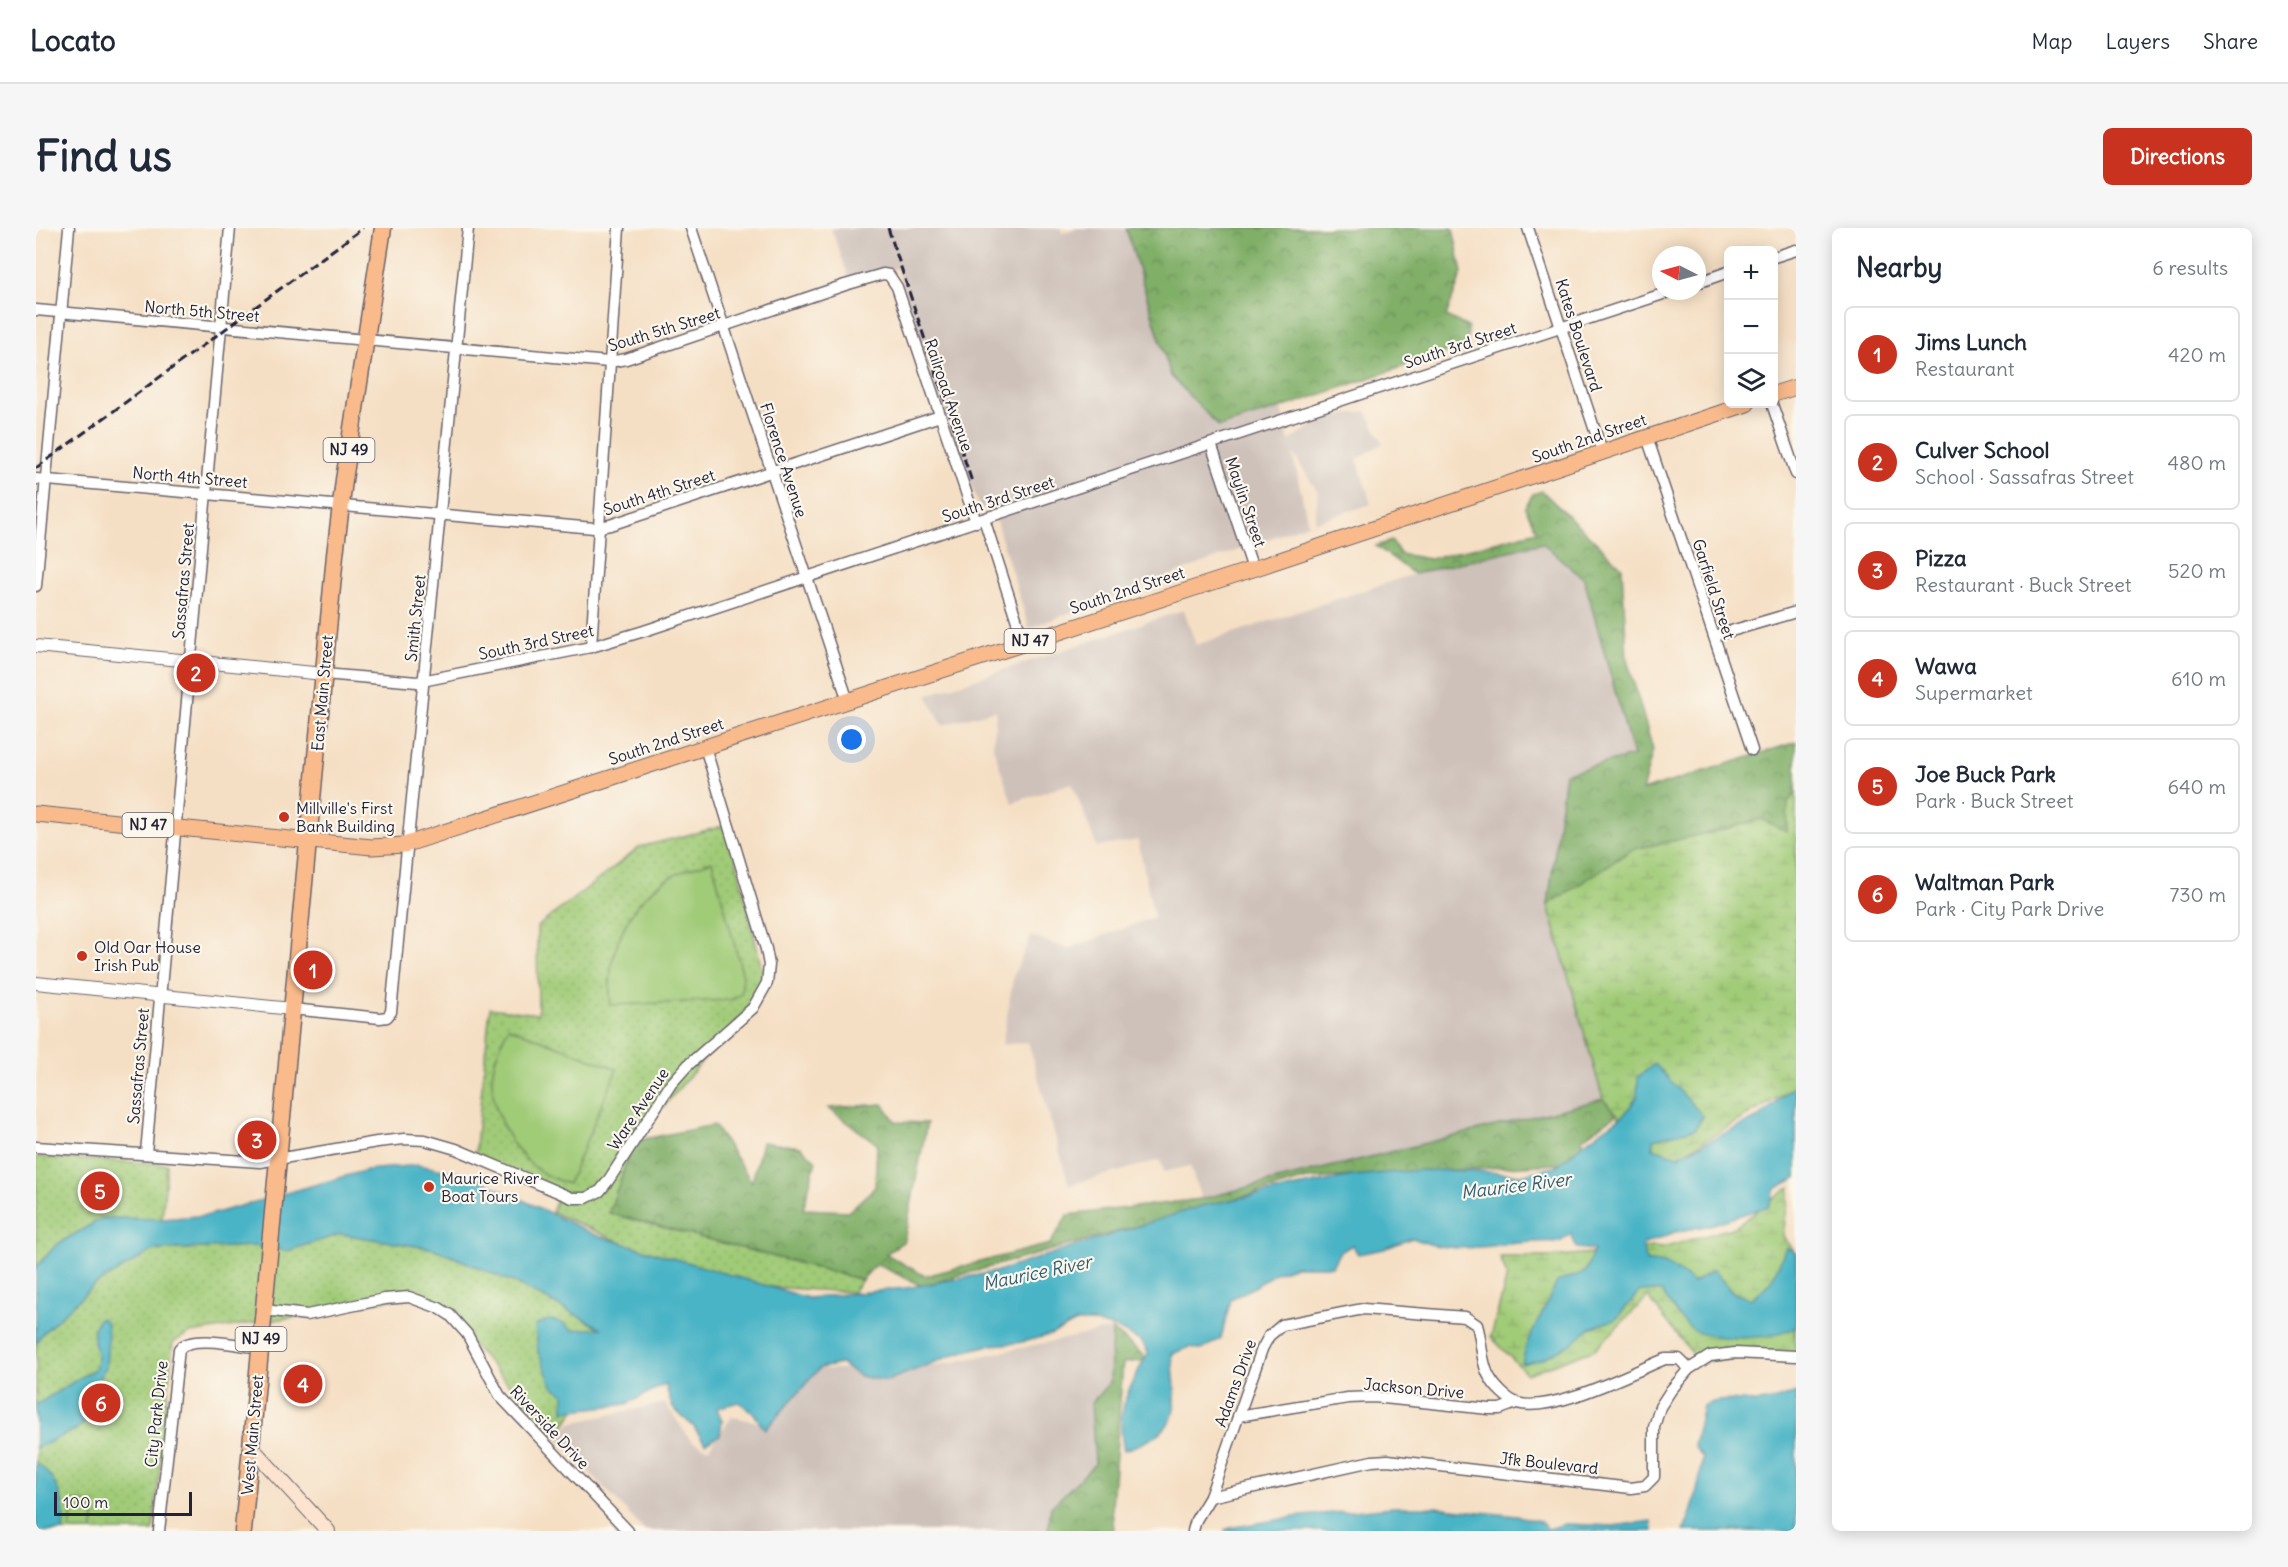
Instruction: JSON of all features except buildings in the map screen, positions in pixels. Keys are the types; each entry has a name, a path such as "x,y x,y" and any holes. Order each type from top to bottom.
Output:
{"highway":[{"name":"East Main Street","path":"278,1159 341,505 383,228"},
{"name":"West Main Street","path":"243,1531 278,1159"}],"main road":[{"path":"1778,392 1796,387"},
{"name":"South 2nd Street","path":"308,840 372,847 394,847 408,844 1253,569 1735,408"},
{"name":"NJ 47","path":"36,814 308,840"},
{"path":"251,1447 328,1531"}],"street":[{"path":"36,586 41,479 62,312 69,228"},
{"name":"Sassafras Street","path":"146,1153 230,228"},
{"name":"Smith Street","path":"292,1009 380,1018 387,1017 391,1012 468,228"},
{"path":"591,647 619,228"},
{"name":"Florence Avenue","path":"691,228 848,701"},
{"name":"Kates Boulevard","path":"1528,228 1602,452"},
{"path":"1778,255 1796,250"},
{"path":"1706,280 1724,273"},
{"name":"South 5th Street","path":"365,341 609,362 626,359 884,274 892,278"},
{"name":"Railroad Avenue","path":"892,278 1024,643"},
{"name":"South 3rd Street","path":"324,674 412,682 424,681 591,647 645,632 1652,298"},
{"name":"North 5th Street","path":"36,310 365,341"},
{"path":"1773,408 1795,469"},
{"name":"South 4th Street","path":"341,505 598,528 940,416"},
{"name":"Garfield Street","path":"1647,437 1752,750"},
{"name":"Maylin Street","path":"1211,444 1253,569"},
{"name":"North 4th Street","path":"41,479 341,505"},
{"path":"1713,636 1796,612"},
{"path":"36,646 324,674"},
{"name":"Ware Avenue","path":"36,1146 252,1162 377,1142 404,1139 425,1140 456,1149 572,1198 586,1198 600,1191 671,1084 712,1042 753,1008 767,983 769,965 766,949 705,747"},
{"path":"36,983 292,1009"},
{"name":"Riverside Drive","path":"264,1310 307,1315 385,1299 409,1298 439,1308 450,1315 467,1334 500,1396 628,1531"},
{"name":"Adams Drive","path":"1193,1531 1196,1520 1210,1497 1269,1336 1282,1325 1364,1309 1465,1317 1477,1325 1489,1377 1500,1391 1516,1403"},
{"name":"City Park Drive","path":"159,1531 179,1349 185,1343 200,1341 260,1348"},
{"name":"Jfk Boulevard","path":"1210,1497 1372,1461 1388,1460 1631,1488 1645,1486 1654,1477 1654,1427 1660,1407 1689,1368 1710,1356 1735,1353 1796,1356"},
{"path":"1516,1403 1551,1403 1577,1395 1665,1359 1679,1359 1689,1368"},
{"name":"Jackson Drive","path":"1238,1416 1348,1398 1374,1397 1489,1409 1500,1409 1516,1403"}],"shaded area":[{"path":"831,228 1061,228 1062,233 1077,228 1126,228 1171,376 1219,427 1281,408 1289,441 1324,419 1366,411 1383,443 1357,459 1371,504 1315,522 1318,492 1292,452 1308,524 1029,628 991,505 980,509 933,380 897,268 851,283"},
{"path":"1542,543 1584,579 1633,756 1548,905 1603,1099 1201,1199 1190,1166 1164,1172 1160,1160 1069,1185 1028,1042 1002,1045 1014,974 1031,936 1068,949 1154,917 1138,840 1097,847 1072,783 1012,803 993,747 996,710 942,725 927,695 1184,610 1196,645 1414,574"},
{"path":"1112,1329 1110,1383 1091,1403 1095,1464 1051,1507 1048,1531 645,1531 557,1437 571,1423 665,1403 691,1441 708,1449 732,1417 769,1424 807,1370 935,1366"}],"green space":[{"path":"1126,228 1453,228 1462,273 1446,316 1468,327 1467,345 1219,427 1171,376"},
{"path":"1542,491 1622,567 1627,659 1653,750 1642,791 1796,742 1796,793 1788,802 1787,832 1760,819 1722,830 1631,850 1548,905 1565,773 1633,756 1584,579 1542,543 1414,574 1376,546 1392,541 1400,554 1430,559 1537,531 1525,507 1533,494"},
{"path":"1796,793 1796,1087 1668,1162 1646,1156 1617,1114 1603,1099 1548,905 1631,850 1761,819 1787,832 1788,802"},
{"path":"728,825 766,987 634,1141 609,1213 862,1280 853,1292 715,1284 552,1212 559,1193 475,1156 490,1008 538,1014 537,927 640,847"},
{"path":"712,861 743,976 741,994 731,1000 611,1005 611,968 615,950 630,916 654,889 669,878"},
{"path":"508,1027 617,1069 568,1184 546,1175 524,1157 501,1122 493,1095 492,1074 497,1053"},
{"path":"1603,1099 1617,1114 1582,1139 1588,1162 1307,1179 922,1286 876,1264 862,1280 609,1213 634,1141 714,1125 752,1182 762,1142 801,1147 816,1161 803,1209 849,1211 875,1187 877,1144 828,1108 883,1104 896,1122 927,1123 904,1241 886,1254 925,1276 1050,1244 1068,1215 1201,1199"},
{"path":"36,1157 167,1164 162,1219 102,1218 56,1245 36,1268"},
{"path":"1790,1187 1783,1236 1796,1255 1795,1356 1698,1361 1648,1297 1595,1349 1527,1374 1491,1337 1507,1276 1500,1257 1551,1257 1663,1248 1735,1227"},
{"path":"341,1234 435,1249 515,1283 603,1329 601,1369 557,1437 439,1308 413,1295 307,1315 190,1333 173,1342 153,1531 36,1531 36,1345 41,1335 94,1285 154,1250 255,1246"},
{"path":"1112,1329 1149,1360 1123,1363 1112,1506 1114,1531 1048,1531 1051,1507 1095,1464 1091,1403 1110,1382"},
{"path":"73,1501 95,1503 93,1531 70,1531"}],"water":[{"name":"Maurice River","path":"1655,1064 1703,1116 1695,1129 1653,1139 1653,1148 1678,1156 1761,1116 1796,1084 1796,1178 1775,1189 1769,1206 1710,1225 1675,1232 1642,1245 1647,1262 1660,1263 1672,1268 1693,1283 1713,1270 1732,1292 1750,1299 1769,1283 1786,1247 1796,1253 1796,1327 1775,1335 1760,1337 1712,1336 1691,1329 1662,1292 1640,1291 1616,1319 1590,1328 1572,1343 1542,1359 1522,1364 1526,1346 1557,1282 1585,1272 1594,1250 1577,1248 1571,1234 1560,1242 1528,1242 1466,1248 1431,1244 1412,1238 1384,1249 1358,1254 1352,1245 1339,1253 1332,1266 1296,1266 1275,1273 1231,1299 1221,1338 1202,1350 1190,1347 1172,1354 1175,1404 1167,1426 1158,1435 1124,1450 1121,1435 1122,1410 1130,1388 1148,1353 1142,1342 1116,1328 1092,1322 1077,1322 1050,1335 958,1353 887,1381 860,1376 841,1364 820,1368 765,1430 753,1412 738,1402 717,1408 722,1421 720,1435 705,1443 694,1427 673,1408 665,1384 627,1404 564,1411 564,1394 552,1386 538,1351 535,1326 554,1320 572,1330 601,1328 515,1283 435,1249 341,1234 287,1251 255,1246 154,1250 94,1285 41,1335 36,1345 36,1268 56,1245 102,1218 162,1219 209,1215 367,1170 418,1165 473,1176 595,1235 808,1298 906,1288 995,1272 1201,1206 1352,1176 1421,1170 1479,1171 1521,1175 1557,1166 1584,1143 1624,1115 1637,1097 1638,1077"},
{"path":"99,1318 107,1324 106,1367 90,1393 91,1418 75,1430 36,1448 36,1405 96,1368 97,1354 93,1335"},
{"path":"1796,1392 1796,1531 1683,1531 1693,1506 1703,1458 1694,1446 1703,1406 1724,1400 1759,1402"},
{"path":"36,1462 50,1476 59,1493 64,1511 63,1531 36,1531"},
{"path":"1392,1507 1435,1507 1517,1516 1539,1521 1548,1529 1565,1524 1613,1526 1652,1521 1653,1531 1224,1531 1293,1517"}],"railway":[{"path":"36,468 363,228"},
{"path":"888,228 972,482"}],"place":[{"name":"Culver School","path":"196,673"},
{"name":"Millville's First Bank Building","path":"284,817"},
{"name":"Old Oar House Irish Pub","path":"82,956"},
{"name":"Jims Lunch","path":"313,970"},
{"name":"Pizza","path":"257,1140"},
{"name":"Maurice River Boat Tours","path":"429,1187"},
{"name":"Joe Buck Park","path":"100,1191"},
{"name":"Wawa","path":"303,1384"},
{"name":"Waltman Park","path":"101,1403"}]}
